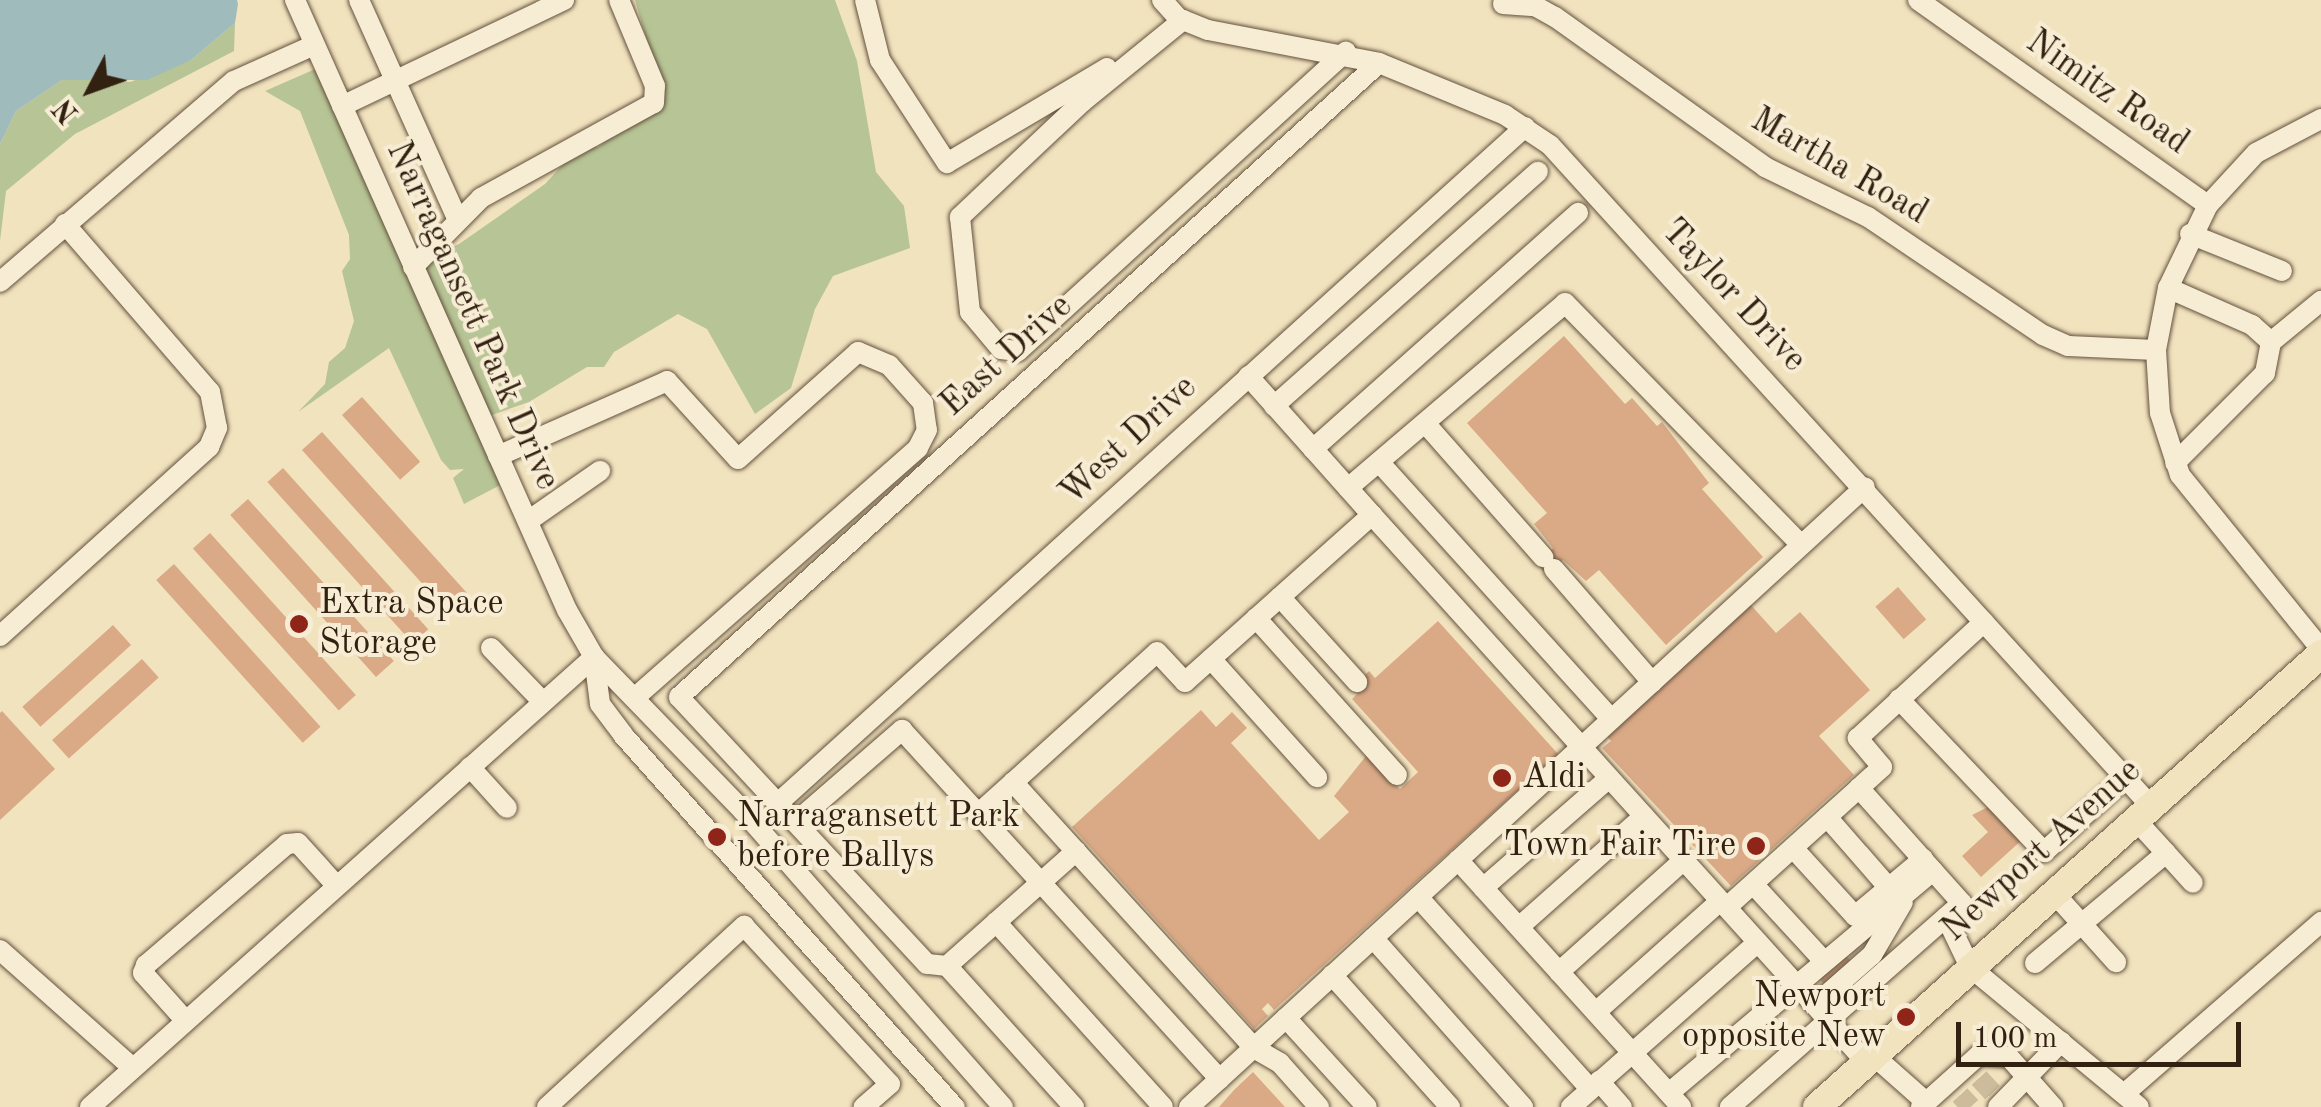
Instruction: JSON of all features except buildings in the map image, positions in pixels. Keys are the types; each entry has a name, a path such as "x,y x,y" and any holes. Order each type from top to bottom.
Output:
{"main road":[{"name":"Newport Avenue","path":"1817,1107 2321,652"}],"street":[{"name":"Narragansett Park Drive","path":"295,0 498,456 594,657 600,704 622,736 955,1107"},
{"path":"359,0 458,220"},
{"path":"342,106 564,0"},
{"path":"413,267 482,198 654,103 655,86 619,0"},
{"path":"866,0 880,60 947,163 1120,61 1180,19"},
{"path":"1162,0 1180,19"},
{"name":"Nimitz Road","path":"1918,0 2208,206"},
{"name":"Martha Road","path":"1503,4 1534,6 1555,17 1765,167 1868,217 2043,335 2068,346 2156,350"},
{"path":"1180,19 1082,102 960,217 970,312 1001,349 1018,351 1346,52"},
{"name":"Taylor Drive","path":"1180,19 1346,52 1379,63 1526,127 1550,145 1865,486 2126,777 2166,853 2194,883"},
{"path":"0,282 234,81 314,44"},
{"name":"East Drive","path":"777,804 680,697 1379,63"},
{"path":"2321,119 2256,153 2208,206 2190,234 2168,288 2156,350 2160,412 2175,462 2205,510 2321,652"},
{"name":"West Drive","path":"777,804 1526,127"},
{"path":"1274,406 1538,172"},
{"path":"1313,449 1578,213"},
{"path":"0,636 209,447 217,428 210,392 65,224"},
{"path":"2190,234 2282,271"},
{"path":"2168,288 2252,325 2271,342"},
{"path":"2175,462 2265,372 2271,342 2321,301"},
{"path":"1348,488 1566,302 1802,545"},
{"path":"498,456 666,382 738,459 858,352 889,365 923,403 927,430 918,448 638,695"},
{"path":"1248,376 1821,1012 1870,1059 1930,1103 1974,1072 1979,1055 2009,1057 2053,1107"},
{"path":"1425,423 1652,682"},
{"path":"1378,462 1611,719"},
{"path":"528,521 600,471"},
{"path":"1189,1107 1865,486"},
{"path":"978,814 1157,652 1185,682 1372,514"},
{"path":"1280,597 1357,682"},
{"path":"1256,618 1397,775"},
{"path":"1596,1012 1723,904 1753,884 1882,768 1858,738 1984,622"},
{"path":"491,648 543,702"},
{"name":"Narragansett Park Drive","path":"594,657 638,695 1003,1107"},
{"path":"90,1107 594,657"},
{"path":"1211,659 1317,777"},
{"path":"1899,699 2044,852 2126,777"},
{"path":"798,820 902,730 1220,1079"},
{"path":"470,767 507,808"},
{"path":"1483,888 1609,778"},
{"path":"1013,782 1254,1048 1280,1063 1319,1107"},
{"path":"1821,1012 1962,903 1860,788"},
{"path":"777,804 798,820 926,964 947,966 1066,1104"},
{"path":"1519,928 1644,816"},
{"path":"1827,817 1889,888"},
{"path":"185,1020 143,973 160,952 287,844 298,843 336,886"},
{"path":"1793,848 1855,916 1889,888 1928,864"},
{"path":"947,966 1076,851"},
{"path":"2034,963 2166,853"},
{"path":"1458,860 1675,1100 1795,983 1912,887"},
{"path":"1559,972 1684,860"},
{"path":"1730,1107 1872,955 1928,864"},
{"path":"1753,884 1823,960"},
{"path":"2054,892 2116,962"},
{"path":"1418,897 1595,1086 1622,1107"},
{"path":"1946,917 1970,967 2132,1101 2321,922"},
{"path":"996,922 1162,1107"},
{"path":"547,1107 744,926 890,1084"},
{"path":"1373,938 1523,1107"},
{"path":"1571,1107 1758,942"},
{"path":"0,950 133,1068"},
{"path":"1332,975 1450,1107"},
{"path":"1286,1018 1366,1107"},
{"path":"1998,1102 2030,1080 2061,1042"},
{"path":"864,1107 914,1062"}],"green space":[{"path":"635,0 835,0 857,61 876,172 904,206 910,248 833,276 815,309 791,388 755,414 707,329 678,314 614,352 604,367 587,367 529,402 486,417 506,482 464,504 453,478 464,469 450,470 441,460 389,348 298,412 325,384 329,362 345,348 354,321 342,271 350,259 349,235 300,111 265,91 329,63 419,260 459,244 545,184 579,147 598,147 664,99"},
{"path":"235,23 234,51 75,134 6,191 0,241 0,144 16,111 62,80 85,76 130,82 191,60"}],"water":[{"path":"0,0 237,0 238,4 235,23 191,60 147,80 62,80 16,111 0,144"}],"tunnel":[{"path":"1979,1078 1995,1095"},
{"path":"1960,1095 1971,1107"}],"place":[{"name":"Extra Space Storage","path":"299,624"},
{"name":"Aldi","path":"1502,778"},
{"name":"Narragansett Park before Ballys","path":"717,837"},
{"name":"Town Fair Tire","path":"1756,846"},
{"name":"Newport opposite New","path":"1906,1017"}]}
